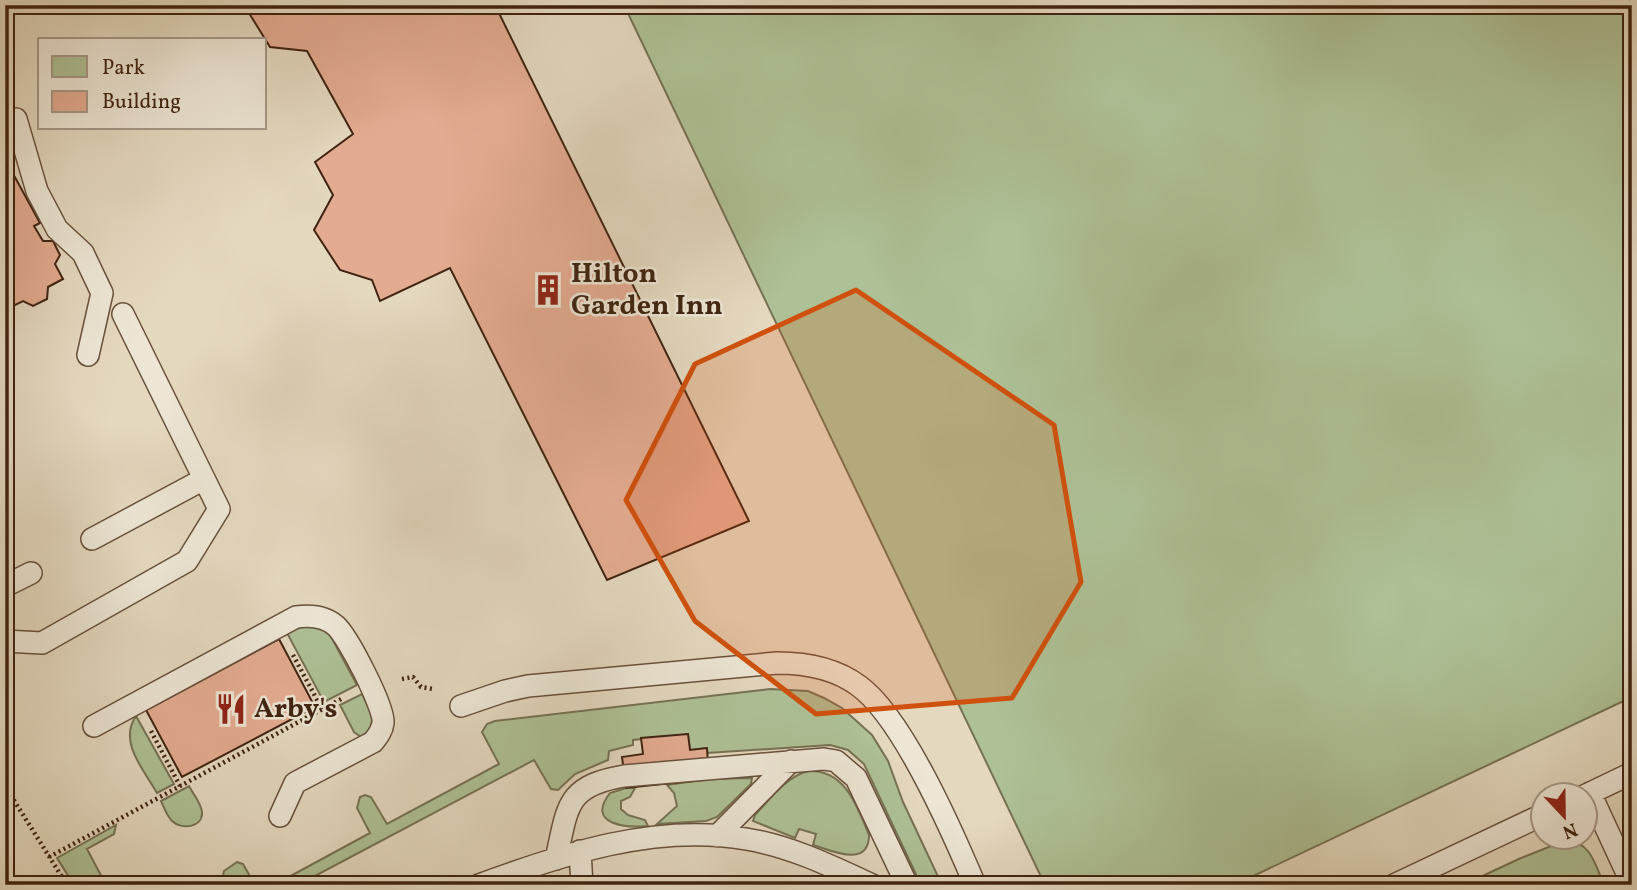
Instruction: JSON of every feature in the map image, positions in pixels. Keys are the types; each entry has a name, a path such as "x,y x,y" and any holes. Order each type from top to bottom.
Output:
{"lane":[{"path":"16,120 37,191 57,229 83,253 99,283 102,293 88,355"},
{"path":"5,641 42,643 187,561 219,509 123,314"},
{"path":"92,539 204,479"},
{"path":"5,586 31,573"},
{"path":"94,726 296,617 308,615 329,621 338,627 371,686 383,713 383,724 380,734 373,742 295,783 280,816"},
{"path":"461,706 493,694 528,686 777,663 803,663 824,669 859,686 889,720 922,774 975,885"},
{"path":"556,859 568,809 581,790 591,783 624,776 824,758 836,761 847,769 862,790 907,885"},
{"path":"717,836 791,761"},
{"path":"1598,789 1632,773"},
{"path":"1598,816 1632,884"},
{"path":"1394,885 1528,822"},
{"path":"479,885 520,878 556,859 580,851 674,836 717,836 746,839 789,850 872,885"},
{"path":"580,851 582,885"}],"path":[{"path":"289,648 322,709"},
{"path":"49,857 360,689 413,677 421,687 432,690 438,688"},
{"path":"147,724 180,786"},
{"path":"5,786 67,885"}],"highlighted area":[{"path":"856,290 1054,425 1081,582 1012,698 816,714 695,621 626,500 695,364"}],"green space":[{"path":"624,5 1632,5 1632,697 1234,885 1045,885"},
{"path":"305,625 319,627 329,633 357,685 324,702 287,633"},
{"path":"770,689 808,691 824,698 842,708 872,735 888,761 903,802 942,885 921,885 864,764 848,750 830,745 707,753 706,748 690,750 688,734 633,740 633,745 609,751 608,760 575,774 558,790 551,789 534,760 298,885 274,885 370,833 357,808 360,797 371,797 387,824 499,764 482,732 487,724"},
{"path":"362,694 372,722 361,737 354,732 340,705"},
{"path":"136,716 174,784 157,793 131,746 131,726"},
{"path":"808,771 831,776 848,791 869,835 863,852 847,855 838,853 813,845 816,834 799,829 795,838 753,821 755,815 779,789"},
{"path":"752,778 751,784 717,817 706,821 657,824 677,806 674,793 667,785 709,779"},
{"path":"189,786 200,805 201,817 191,826 181,826 170,819 161,801"},
{"path":"635,788 630,797 621,801 621,809 628,815 645,820 648,826 620,825 606,818 602,812 610,793"},
{"path":"116,825 114,834 87,849 106,885 74,885 57,858"},
{"path":"1536,852 1588,852 1600,875 1598,882 1592,885 1463,885"},
{"path":"237,862 243,864 255,885 221,885 224,871"}],"building":[{"name":"Hilton Garden Inn","path":"244,5 495,5 749,521 607,580 450,268 380,301 372,280 340,270 314,230 333,195 315,162 353,134 307,51 270,47"},
{"path":"5,159 40,223 34,226 43,241 53,241 60,255 55,264 63,279 48,287 47,299 33,306 23,301 5,310"},
{"name":"Arby's","path":"279,639 315,707 182,777 146,710"},
{"path":"688,734 690,750 707,748 709,779 626,788 622,757 643,754 641,738"}],"place":[{"name":"Hilton Garden Inn","path":"548,290"},
{"name":"Arby's","path":"231,709"}]}
